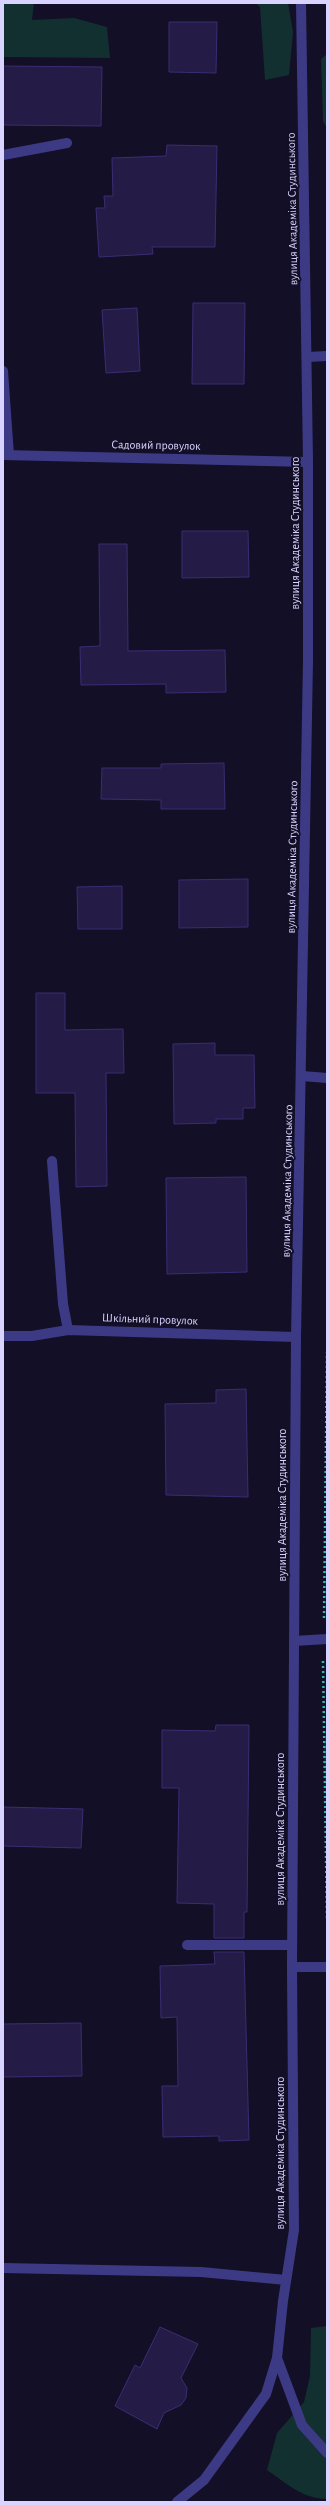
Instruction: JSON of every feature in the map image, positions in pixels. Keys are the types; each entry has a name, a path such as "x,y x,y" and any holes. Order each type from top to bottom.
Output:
{"street":[{"name":"вулиця Академіка Студинського","path":"177,2502 204,2480 266,2394 277,2358 286,2280 294,2230 292,1945 296,1337 302,1076 308,660 307,357 301,3"},
{"path":"3,156 67,143"},
{"path":"307,357 327,356"},
{"path":"3,371 6,455"},
{"name":"Садовий провулок","path":"6,455 308,462"},
{"path":"302,1076 327,1078"},
{"path":"52,1161 62,1304 68,1330"},
{"name":"Шкільний провулок","path":"3,1336 32,1336 68,1330 296,1337"},
{"path":"294,1641 327,1639"},
{"path":"187,1945 292,1945"},
{"path":"292,1967 327,1967"},
{"path":"3,2268 201,2272 286,2280"},
{"name":"вулиця Академіка Студинського","path":"277,2358 302,2425 327,2453"}],"green space":[{"path":"3,3 34,3 32,20 74,18 107,27 110,58 3,57"},
{"path":"255,3 288,3 293,32 289,75 265,80 260,7"},
{"path":"327,54 327,128 323,121 321,59"},
{"path":"327,1723 327,1838 324,1748"},
{"path":"327,2326 327,2499 302,2493 267,2470 277,2433 304,2402 310,2376 311,2328"}],"building":[{"path":"169,22 217,22 216,73 169,72"},
{"path":"3,66 102,67 101,126 3,125"},
{"path":"167,145 217,146 215,247 152,247 153,254 99,257 96,208 105,208 104,196 113,196 112,158 166,156"},
{"path":"193,303 245,303 244,384 192,384"},
{"path":"137,308 140,371 106,373 102,310"},
{"path":"182,531 248,531 249,577 182,578"},
{"path":"99,544 127,544 128,651 225,650 226,692 166,693 166,684 81,685 80,647 100,646"},
{"path":"224,763 225,809 161,809 161,800 101,799 102,768 161,768 161,764"},
{"path":"248,879 248,927 179,928 179,880"},
{"path":"122,886 122,929 78,929 77,887"},
{"path":"36,993 65,993 65,1030 123,1029 124,1073 106,1073 107,1186 76,1187 75,1093 36,1093"},
{"path":"215,1043 215,1055 254,1055 255,1108 243,1108 243,1119 216,1119 216,1123 174,1124 173,1044"},
{"path":"246,1177 247,1272 167,1274 166,1178"},
{"path":"246,1389 248,1497 166,1495 165,1404 216,1403 216,1390"},
{"path":"216,1725 249,1725 247,1912 244,1912 244,1938 214,1938 214,1904 177,1903 179,1788 162,1788 162,1730 215,1731"},
{"path":"3,1807 83,1809 81,1848 3,1846"},
{"path":"214,1952 244,1952 249,2140 219,2141 219,2136 163,2137 162,2086 178,2086 177,2017 161,2018 160,1966 215,1964"},
{"path":"81,2023 82,2076 3,2077 3,2024"},
{"path":"160,2327 198,2344 181,2378 187,2388 186,2398 181,2405 164,2413 157,2429 115,2406 135,2365 140,2368"}]}
